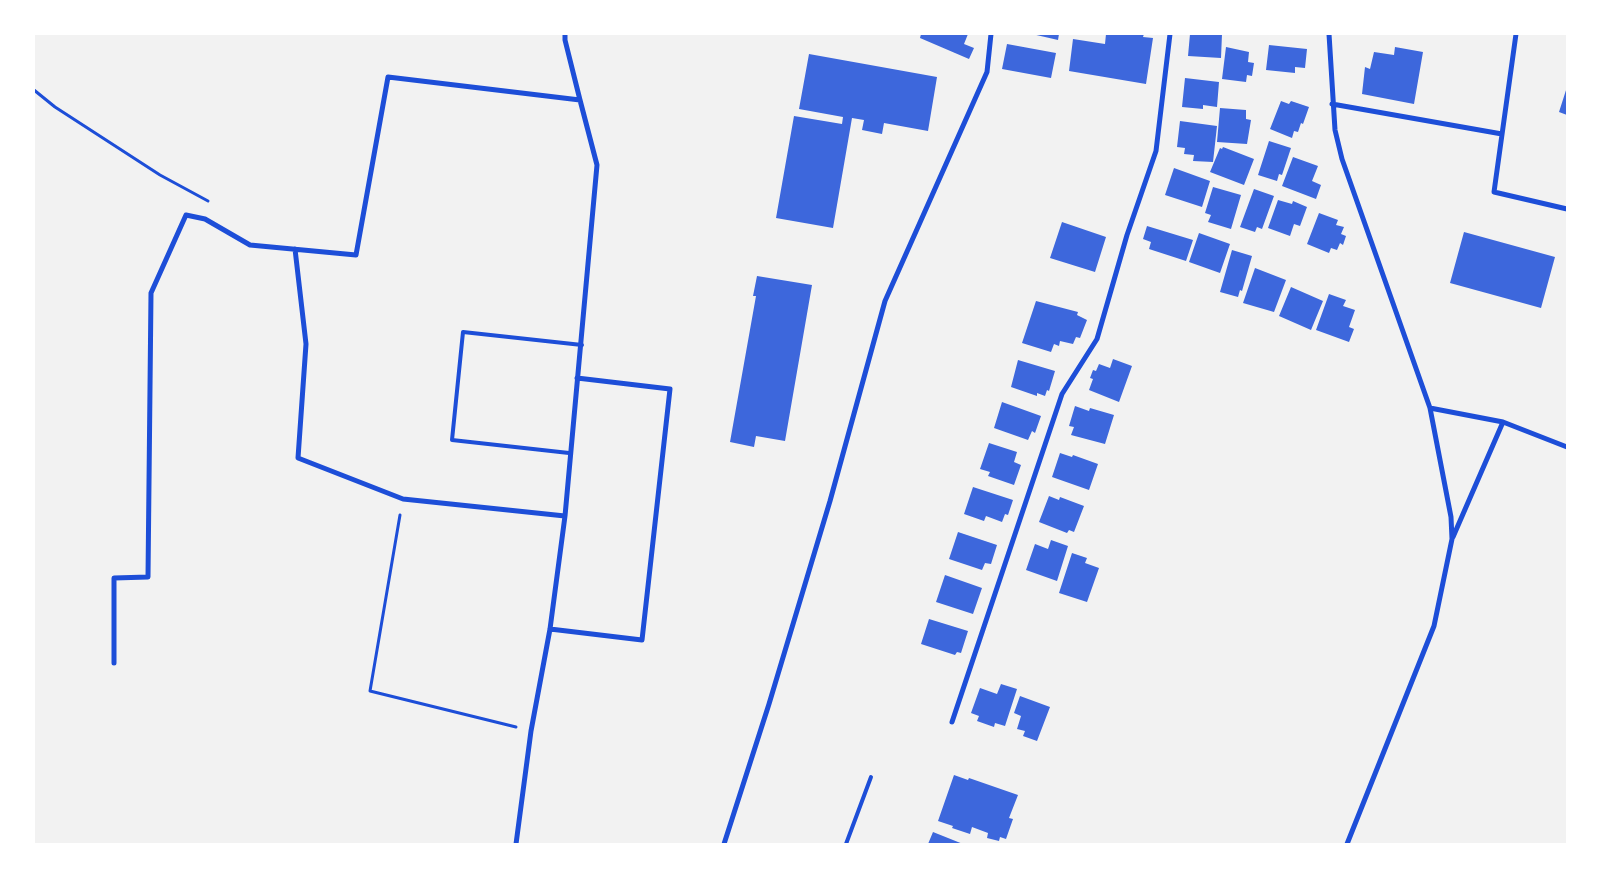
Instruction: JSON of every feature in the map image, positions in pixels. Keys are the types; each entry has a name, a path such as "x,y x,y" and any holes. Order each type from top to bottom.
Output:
{"street":[{"path":"516,844 531,731 550,629 565,516 569,453 582,345 597,165 565,34"},
{"path":"724,844 772,695 830,502 885,301 987,72 991,34"},
{"path":"952,722 1062,394 1097,340 1126,235 1156,151 1170,34"},
{"path":"1329,34 1332,104 1335,130 1342,159 1430,408 1451,517 1452,539"},
{"path":"1516,34 1494,192 1567,209"},
{"path":"114,663 114,578 148,577 151,293 186,215 205,219 250,245 356,255 388,78 580,100"},
{"path":"1332,104 1502,134"},
{"path":"294,249 306,344 298,458 403,498 565,516"},
{"path":"550,629 642,640 669,399 670,389 577,378"},
{"path":"1430,408 1503,422 1567,447"},
{"path":"1347,844 1434,626 1452,539 1503,422"}],"lane":[{"path":"569,453 452,440 463,332 582,345"},
{"path":"846,844 871,777"}],"path":[{"path":"34,90 55,107 160,175 211,203"},
{"path":"403,498 370,691 531,731"}],"building":[{"path":"921,34 968,34 964,44 974,48 969,59 920,38"},
{"path":"1032,34 1059,34 1058,40"},
{"path":"1106,34 1144,34 1143,37 1153,38 1146,84 1069,71 1073,39 1105,44"},
{"path":"1190,34 1222,34 1221,58 1188,56"},
{"path":"1007,44 1056,53 1051,78 1002,69"},
{"path":"1269,45 1307,49 1305,68 1295,67 1295,73 1266,70"},
{"path":"1226,47 1249,52 1248,62 1254,63 1252,76 1247,75 1246,82 1222,79"},
{"path":"1395,47 1423,52 1414,104 1362,94 1365,67 1370,69 1374,52 1394,55"},
{"path":"809,54 937,77 928,131 884,123 882,134 862,130 864,120 852,118 833,228 776,218 794,116 842,124 843,117 799,109"},
{"path":"1185,78 1219,82 1217,107 1203,105 1203,109 1182,107"},
{"path":"1567,87 1567,115 1559,112"},
{"path":"1281,101 1289,104 1291,101 1309,107 1303,124 1301,123 1298,132 1294,131 1292,138 1270,129"},
{"path":"1220,108 1246,110 1246,119 1251,120 1247,144 1217,142"},
{"path":"1180,121 1217,126 1213,162 1193,161 1194,155 1184,154 1185,148 1177,147"},
{"path":"1269,141 1291,148 1282,175 1279,174 1277,181 1258,175"},
{"path":"1223,147 1254,159 1244,185 1210,172 1220,148 1222,149"},
{"path":"1293,157 1318,166 1312,181 1321,185 1316,199 1282,186"},
{"path":"1174,168 1210,181 1202,207 1165,195"},
{"path":"1213,187 1241,195 1231,229 1208,222 1211,215 1205,213"},
{"path":"1254,189 1274,196 1262,229 1257,227 1255,232 1240,227"},
{"path":"1278,200 1292,204 1293,201 1307,207 1300,226 1294,224 1290,236 1268,228"},
{"path":"1319,213 1338,220 1336,225 1344,227 1341,234 1346,236 1343,245 1340,243 1337,250 1331,248 1329,253 1307,244"},
{"path":"1062,222 1106,237 1095,272 1050,258"},
{"path":"1147,226 1193,240 1186,261 1149,249 1151,242 1143,239"},
{"path":"1464,232 1555,257 1541,308 1450,283"},
{"path":"1199,233 1230,244 1220,273 1189,262"},
{"path":"1232,250 1252,256 1242,291 1240,290 1238,297 1220,292"},
{"path":"1255,268 1286,280 1274,312 1243,303"},
{"path":"757,276 812,285 785,441 756,436 754,447 730,442 756,296 753,296"},
{"path":"1291,287 1323,301 1311,330 1279,316"},
{"path":"1329,294 1346,300 1343,306 1355,310 1349,327 1354,329 1349,342 1316,330"},
{"path":"1036,301 1078,312 1077,315 1087,320 1080,338 1076,337 1073,344 1060,341 1059,346 1054,344 1051,352 1022,343"},
{"path":"1113,359 1132,366 1119,402 1089,390 1093,379 1090,378 1093,370 1096,371 1099,364 1110,368"},
{"path":"1018,360 1055,371 1049,391 1047,390 1045,396 1037,393 1037,396 1011,387"},
{"path":"1002,402 1041,416 1035,433 1032,431 1028,440 994,428"},
{"path":"1075,406 1089,411 1090,408 1114,415 1105,444 1071,435 1074,427 1069,426"},
{"path":"989,443 1017,452 1014,462 1021,465 1014,485 988,476 990,472 980,469"},
{"path":"1060,453 1072,457 1073,455 1098,464 1089,490 1052,477"},
{"path":"973,487 1013,500 1008,515 1005,514 1002,522 986,516 984,521 964,514"},
{"path":"1049,496 1059,500 1060,497 1084,506 1074,532 1069,530 1067,533 1039,522"},
{"path":"958,532 997,545 991,564 985,563 982,570 949,559"},
{"path":"1051,540 1068,546 1057,581 1026,570 1035,544 1048,549"},
{"path":"1072,553 1087,558 1085,563 1099,568 1087,602 1059,593"},
{"path":"945,575 982,588 973,614 936,602"},
{"path":"929,619 968,631 961,653 957,652 955,655 921,644"},
{"path":"1001,684 1017,689 1005,726 995,723 994,727 977,721 979,716 971,713 980,688 997,694"},
{"path":"1020,696 1050,707 1037,741 1023,736 1025,731 1017,729 1021,716 1014,713"},
{"path":"954,775 968,780 969,778 1018,795 1009,818 1013,819 1006,839 1000,837 999,841 987,838 988,833 972,827 970,834 938,821"},
{"path":"933,832 963,844 928,844"}]}
